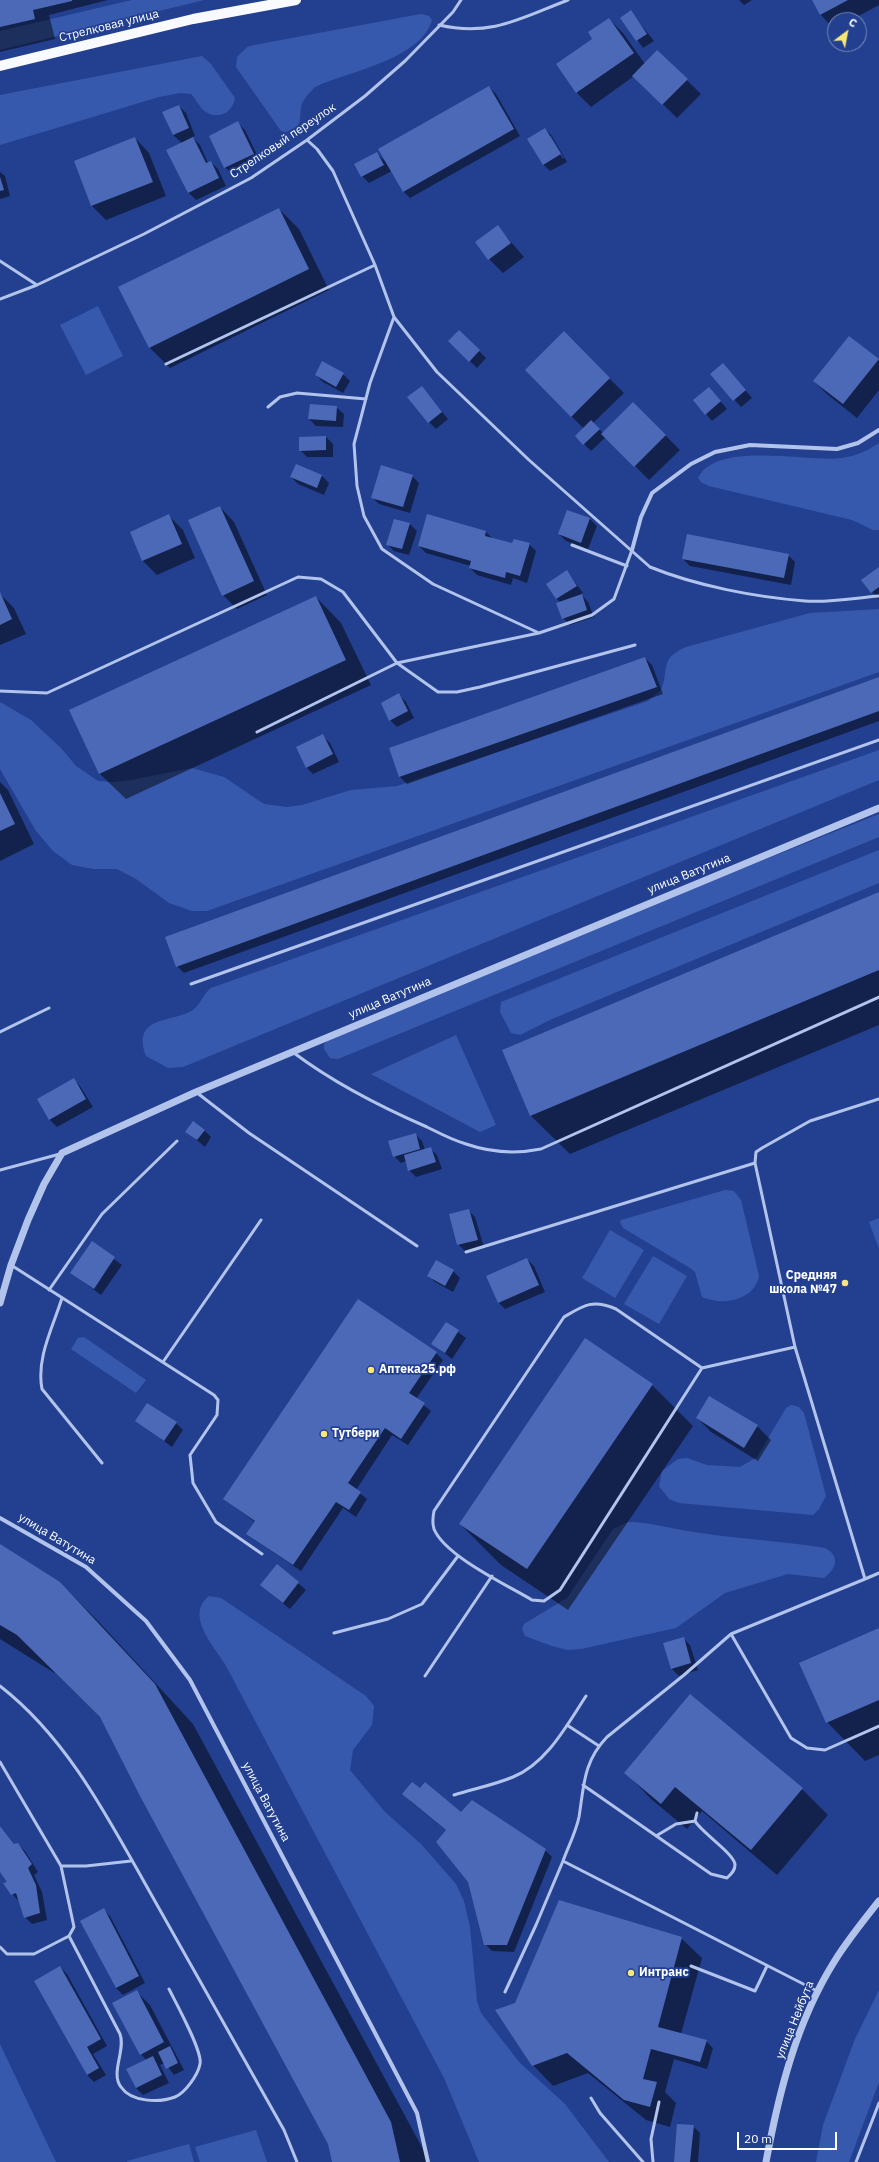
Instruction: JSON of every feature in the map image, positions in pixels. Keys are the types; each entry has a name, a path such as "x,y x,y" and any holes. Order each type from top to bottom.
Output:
{"main road":[{"name":"Стрелковая улица","path":"0,66 193,19 296,0"}],"street":[{"path":"632,550 641,517 652,493 691,464 709,455 750,445 837,449 858,443 879,430"},
{"name":"улица Ватутина","path":"62,1154 196,1092 879,808"},
{"path":"0,1303 11,1265 44,1184 62,1154"},
{"name":"улица Ватутина","path":"0,1518 86,1567 146,1621 190,1680 418,2113 428,2162"},
{"name":"улица Нейбута","path":"766,2162 775,2112 792,2051 818,1991 834,1962 879,1901"}],"lane":[{"name":"Стрелковый переулок","path":"0,300 37,286 144,234 251,178 307,140 365,96 405,61 453,12 461,0"},
{"path":"439,25 460,30 478,30 508,23 568,0"},
{"path":"307,140 317,149 333,171 374,266 394,317 437,372 529,460 650,567 674,577 719,588 807,602 879,596"},
{"path":"0,261 37,286"},
{"path":"166,364 374,266"},
{"path":"394,317 366,399 354,444 357,486 364,516 382,549 433,584 539,633"},
{"path":"268,407 280,397 296,393 366,399"},
{"path":"572,545 627,566"},
{"path":"258,732 397,663 539,633 592,615 614,599 632,550"},
{"path":"0,691 47,693 298,577 321,579 343,592 397,663 438,692 457,692 635,645"},
{"path":"191,984 879,740"},
{"path":"293,1052 318,1071 414,1121 465,1144 500,1152 533,1151 541,1149 704,1077 879,997"},
{"path":"0,1032 49,1008"},
{"path":"196,1092 249,1133 417,1246"},
{"path":"865,1579 795,1347 754,1163 756,1152 810,1121 879,1099"},
{"path":"49,1290 102,1214 177,1141"},
{"path":"0,1170 62,1154"},
{"path":"466,1252 754,1163"},
{"path":"163,1362 261,1220"},
{"path":"11,1265 214,1395 218,1400 217,1416 190,1455 193,1483 216,1522 262,1554"},
{"path":"62,1298 40,1362 39,1376 42,1389 102,1463"},
{"path":"702,1368 616,1309 602,1303 584,1305 564,1317 434,1511 433,1528 440,1540 458,1556 532,1600 544,1601 560,1590 702,1368 795,1347"},
{"path":"334,1633 388,1619 422,1604 458,1556"},
{"path":"505,1992 536,1925 563,1861 578,1818 585,1772 599,1746 730,1634 879,1573"},
{"path":"425,1676 492,1576"},
{"path":"730,1634 790,1738 807,1748 825,1750 879,1726"},
{"path":"0,1686 24,1705 51,1734 83,1780 131,1860 284,2130 296,2162"},
{"path":"454,1796 514,1776 539,1760 567,1725 586,1696"},
{"path":"567,1725 599,1746"},
{"path":"0,1762 61,1866 74,1927 69,1936 34,1954 7,1954 0,1947"},
{"path":"583,1785 712,1874 727,1878 734,1872 735,1864 732,1857 700,1829 695,1821 697,1813"},
{"path":"656,1836 676,1824 695,1821"},
{"path":"61,1866 86,1866 131,1860"},
{"path":"563,1861 818,1991"},
{"path":"69,1936 120,2034 122,2041 118,2079 120,2086 126,2094 135,2097 158,2100 175,2097 184,2091 200,2064 200,2052 169,1990"},
{"path":"691,1966 755,1991 767,1966"},
{"path":"591,2098 600,2113 643,2162"},
{"path":"653,2162 651,2139 659,2102"},
{"path":"856,2162 879,2103"}],"shaded area":[{"path":"132,0 204,0 0,50 0,31"},
{"path":"421,14 429,16 432,20 425,34 413,45 399,55 315,87 303,102 298,125 286,132 281,131 236,67 237,57 247,47"},
{"path":"202,56 211,64 235,98 233,104 227,112 217,115 207,113 202,109 191,94 180,93 159,97 0,145 0,95"},
{"path":"98,306 123,356 86,375 60,325"},
{"path":"879,443 879,530 873,530 852,520 709,486 701,482 698,478 708,466 724,460 743,456 827,459 842,458 861,453"},
{"path":"879,609 879,672 207,911 192,911 169,903 136,879 117,869 93,869 72,865 53,851 36,831 0,769 0,702 31,720 62,749 76,766 98,781 113,782 131,780 192,768 224,777 264,804 287,807 302,805 351,790 397,786 648,701 661,690 664,683 668,661 677,651 686,647 810,613"},
{"path":"879,750 879,780 183,1067 168,1068 146,1056 143,1043 144,1033 149,1027 156,1022 185,1014 193,1010 211,988"},
{"path":"879,814 879,837 338,1059 330,1058 324,1049 324,1044 328,1040 671,897"},
{"path":"879,850 879,883 552,1019 520,1035 511,1033 500,1012 501,1002"},
{"path":"456,1035 496,1125 480,1132 371,1074"},
{"path":"725,1190 734,1191 741,1200 759,1276 751,1291 744,1296 728,1301 719,1301 702,1297 695,1272 690,1268 623,1228 620,1222 621,1220"},
{"path":"879,1218 879,1249 869,1222"},
{"path":"610,1230 644,1250 615,1298 582,1278"},
{"path":"653,1256 687,1276 659,1324 624,1304"},
{"path":"84,1337 146,1380 136,1393 71,1349 78,1338"},
{"path":"791,1405 799,1407 804,1413 826,1496 819,1509 813,1515 679,1503 669,1499 659,1486 662,1471 678,1459 687,1458 707,1465 740,1467 757,1457 786,1408"},
{"path":"628,1522 653,1524 686,1531 825,1548 833,1555 835,1563 834,1567 824,1578 788,1574 725,1593 676,1628 581,1649 567,1650 525,1636 522,1629 524,1624 567,1598 613,1529"},
{"path":"209,1596 221,1598 230,1604 366,1696 374,1706 372,1725 353,1750 350,1770 385,1812 421,1844 456,1884 464,1901 470,1927 477,2001 481,2013 520,2063 565,2104 609,2162 479,2162 444,2078 225,1664 208,1639 200,1621 200,1612 202,1604"},
{"path":"879,1990 879,2082 849,2162 816,2162 823,2125 855,2039"},
{"path":"0,2044 56,2162 0,2162"},
{"path":"256,2130 267,2162 200,2162 195,2147"},
{"path":"189,2144 194,2162 127,2162 127,2161"}],"building":[{"path":"0,0 72,1 33,10 35,19 0,27"},
{"path":"812,0 848,0 820,15"},
{"path":"631,10 647,34 636,41 620,18"},
{"path":"609,18 634,53 576,93 556,64 592,39 588,32"},
{"path":"657,50 688,79 662,105 632,76"},
{"path":"489,86 514,129 403,192 378,149"},
{"path":"179,105 189,128 173,135 162,112"},
{"path":"238,121 254,154 224,168 209,136"},
{"path":"545,128 561,154 543,165 527,139"},
{"path":"135,137 153,182 91,206 74,161"},
{"path":"193,137 206,163 211,161 219,178 188,193 166,150"},
{"path":"377,152 384,165 361,177 354,164"},
{"path":"0,177 4,190 0,191"},
{"path":"279,208 309,269 149,348 118,287"},
{"path":"498,225 511,243 488,260 475,242"},
{"path":"459,330 480,350 469,362 448,341"},
{"path":"564,331 610,378 571,417 525,370"},
{"path":"849,336 879,359 843,404 813,381"},
{"path":"322,361 344,373 336,387 315,375"},
{"path":"723,363 746,390 733,401 710,374"},
{"path":"422,386 442,412 428,423 407,397"},
{"path":"709,387 721,401 705,415 693,400"},
{"path":"633,402 666,435 634,467 601,434"},
{"path":"310,404 337,406 336,421 308,419"},
{"path":"591,420 600,429 583,445 575,436"},
{"path":"326,436 326,450 299,451 299,437"},
{"path":"296,464 322,475 317,488 290,477"},
{"path":"381,465 413,475 403,507 371,498"},
{"path":"220,506 254,581 222,596 188,520"},
{"path":"567,510 590,518 581,543 558,534"},
{"path":"169,514 182,544 142,561 130,532"},
{"path":"427,514 486,531 485,536 512,543 514,539 530,543 520,576 506,572 505,578 469,568 471,561 418,546"},
{"path":"394,519 410,523 402,549 386,545"},
{"path":"687,534 789,554 784,578 682,559"},
{"path":"879,567 879,587 871,593 861,580"},
{"path":"567,570 577,586 556,599 546,584"},
{"path":"0,592 12,619 0,625"},
{"path":"582,594 587,610 562,619 556,603"},
{"path":"316,596 346,660 99,774 69,710"},
{"path":"645,657 657,687 399,777 389,748"},
{"path":"879,677 879,711 176,967 165,937"},
{"path":"399,693 408,711 389,721 381,703"},
{"path":"323,734 333,754 306,768 296,747"},
{"path":"0,793 15,824 0,831"},
{"path":"879,892 879,970 530,1116 502,1050"},
{"path":"74,1078 86,1099 49,1120 37,1099"},
{"path":"193,1121 205,1130 197,1140 185,1132"},
{"path":"416,1133 420,1149 393,1157 388,1141"},
{"path":"431,1147 436,1162 408,1171 404,1155"},
{"path":"469,1209 478,1240 457,1245 449,1214"},
{"path":"92,1241 115,1257 94,1289 70,1273"},
{"path":"527,1258 539,1285 498,1303 486,1276"},
{"path":"436,1260 454,1270 445,1286 427,1276"},
{"name":"Тутбери","path":"358,1299 437,1352 409,1393 425,1403 401,1439 385,1428 348,1483 361,1492 349,1510 336,1502 293,1565 246,1534 255,1521 223,1499"},
{"path":"446,1322 459,1330 445,1353 431,1344"},
{"path":"585,1338 653,1384 527,1569 459,1524"},
{"path":"709,1396 758,1425 744,1448 696,1418"},
{"path":"147,1403 177,1422 164,1441 135,1421"},
{"path":"0,1544 60,1582 155,1684 391,2122 400,2162 332,2162 328,2144 140,1796 100,1717 17,1635 0,1625"},
{"path":"277,1564 299,1582 283,1603 260,1585"},
{"path":"879,1628 879,1700 826,1723 799,1663"},
{"path":"684,1637 691,1663 671,1669 663,1643"},
{"path":"690,1694 803,1788 751,1850 675,1787 661,1804 624,1773"},
{"path":"412,1782 420,1788 425,1782 461,1812 472,1800 546,1849 507,1945 484,1945 468,1882 436,1842 446,1830 402,1794"},
{"path":"0,1826 14,1844 18,1843 32,1864 28,1868 36,1885 40,1913 24,1918 16,1893 11,1895 3,1883 7,1882 0,1872"},
{"path":"559,1900 682,1937 658,2027 707,2040 700,2062 651,2049 643,2079 657,2082 650,2107 624,2100 567,2053 532,2066 495,2010 515,2003"},
{"path":"104,1908 139,1976 116,1988 80,1921"},
{"path":"60,1966 101,2039 87,2047 99,2068 87,2075 34,1981"},
{"path":"137,1990 164,2042 140,2055 112,2003"},
{"path":"170,2046 178,2063 166,2069 158,2052"},
{"path":"153,2056 162,2075 136,2088 126,2069"},
{"path":"677,2124 694,2125 690,2162 674,2162"}],"place":[{"name":"Средняя школа №47","path":"845,1283"},
{"name":"Аптека25.рф","path":"371,1370"},
{"name":"Тутбери","path":"324,1434"},
{"name":"Интранс","path":"631,1973"}]}
